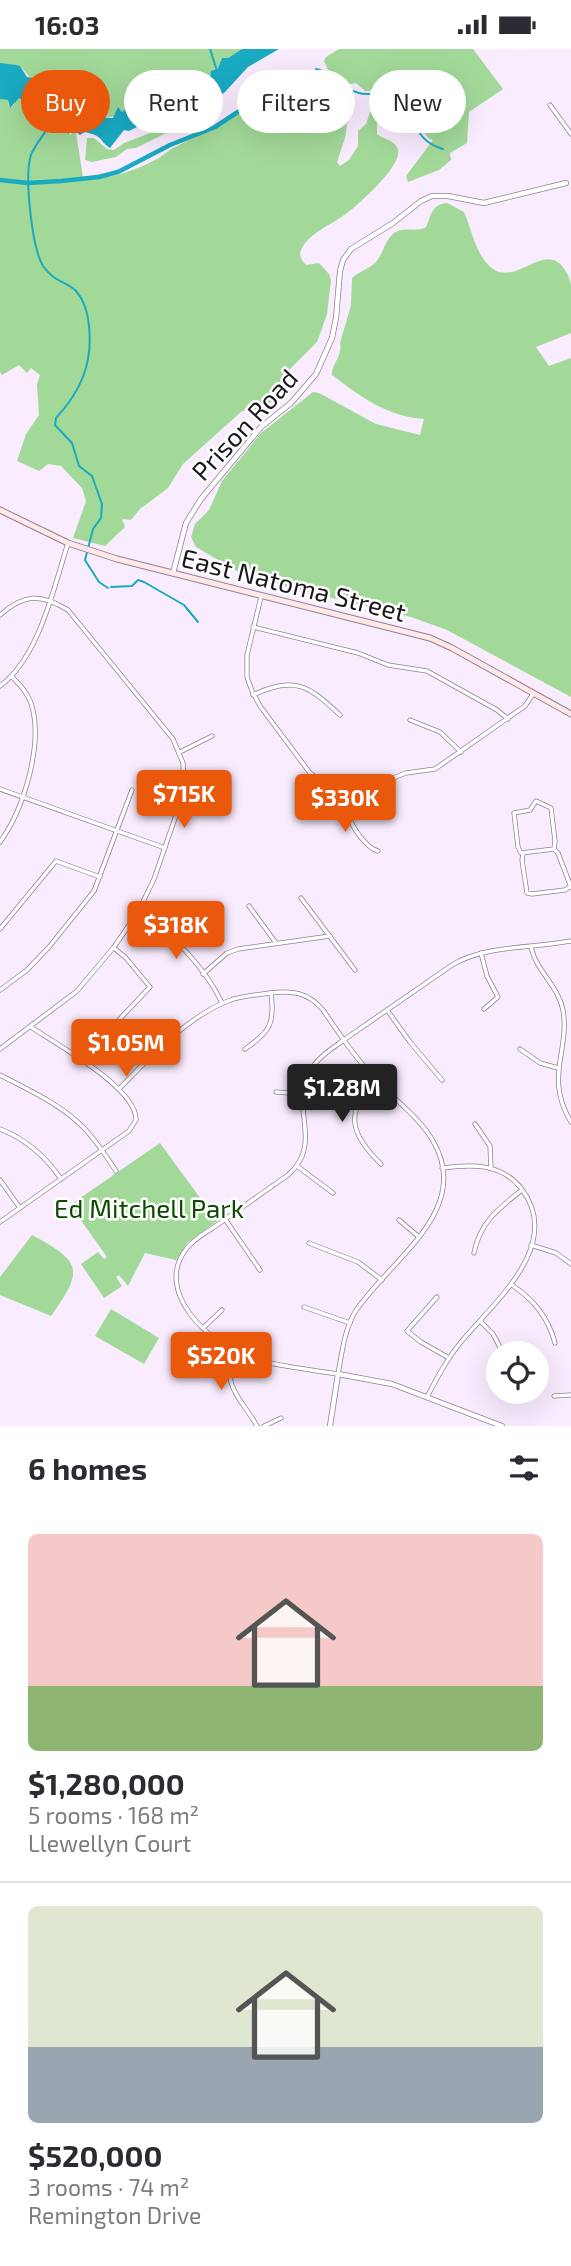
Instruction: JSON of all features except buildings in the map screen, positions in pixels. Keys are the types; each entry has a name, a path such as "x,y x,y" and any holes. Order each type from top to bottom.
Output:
{"main road":[{"name":"East Natoma Street","path":"0,510 71,544 107,556 430,638 453,648 571,714"}],"street":[{"path":"550,105 571,134"},
{"name":"Prison Road","path":"173,573 186,523 201,499 261,427 291,403 316,374 332,338 340,271 346,254 432,196 448,196 484,203 569,182"},
{"path":"0,686 12,677 26,659 71,544"},
{"path":"261,597 246,662 247,677 253,695 314,777 327,787 348,792 365,790 406,773 435,769 529,703 533,694"},
{"path":"0,615 14,603 28,598 49,601 71,613 171,736 180,752 184,770 184,792 165,848 138,912 114,947 77,991 0,1049"},
{"path":"253,627 358,653 388,665 426,671 497,710 508,719"},
{"path":"0,842 13,819 34,755 33,712 27,694 12,677"},
{"path":"253,695 279,685 299,685 314,692 340,715"},
{"path":"410,720 440,732 461,752"},
{"path":"180,752 212,736"},
{"path":"0,789 165,848"},
{"path":"0,990 26,970 49,947 92,894 132,790"},
{"path":"348,792 351,821 370,847 378,851"},
{"path":"536,801 551,807 554,849 571,886 565,890 527,893 523,854 518,848 514,813 530,810 536,801"},
{"path":"523,854 554,849"},
{"path":"0,929 56,862 100,877"},
{"path":"301,898 355,970"},
{"path":"249,906 276,943"},
{"path":"138,912 163,927 215,989 222,1003"},
{"path":"203,974 234,950 330,936"},
{"path":"502,1426 385,1382 264,1362 236,1352 203,1328 181,1299 177,1269 182,1256 192,1243 297,1166 307,1140 301,1094 314,1065 387,1010 465,958 481,953 571,941"},
{"path":"80,1061 150,986 114,947"},
{"path":"531,947 537,964 555,990 562,1007 559,1093 571,1122"},
{"path":"481,953 487,976 498,997 485,1009"},
{"path":"119,1089 168,1040 222,1003 243,996 292,991 309,997 323,1010 376,1081 427,1132 436,1146 442,1168 439,1206 433,1219 361,1305 350,1323 344,1340 330,1426"},
{"path":"245,1049 263,1036 271,1024 271,993"},
{"path":"387,1010 442,1080"},
{"path":"0,1221 129,1131 136,1123 135,1109 119,1089 31,1027"},
{"path":"520,1049 540,1063 558,1068"},
{"path":"0,1075 30,1089 75,1119 85,1128 117,1171"},
{"path":"376,1081 359,1101 354,1124 360,1142 381,1164"},
{"path":"276,1092 301,1094"},
{"path":"475,1123 491,1150 491,1168"},
{"path":"0,1129 45,1157 61,1179"},
{"path":"427,1397 449,1357 512,1285 531,1245 534,1226 533,1213 522,1190 508,1176 491,1168 470,1165 442,1168"},
{"path":"297,1166 333,1193"},
{"path":"0,1180 20,1208"},
{"path":"474,1253 478,1237 489,1217 522,1190"},
{"path":"225,1219 260,1270"},
{"path":"399,1220 419,1237"},
{"path":"309,1243 358,1262 382,1280"},
{"path":"531,1245 556,1254 571,1264"},
{"path":"512,1285 541,1310 555,1343"},
{"path":"437,1297 407,1331 449,1357"},
{"path":"304,1307 350,1323"},
{"path":"203,1328 222,1310"},
{"path":"480,1321 497,1341"},
{"path":"236,1352 230,1369 231,1383 257,1426"},
{"path":"554,1396 571,1395"},
{"path":"264,1426 281,1418"}],"green space":[{"path":"0,49 242,49 228,58 222,58 218,68 213,70 124,70 124,111 122,112 119,108 114,117 110,117 110,70 24,70 20,66 0,63"},
{"path":"339,49 473,49 503,89 469,112 467,143 450,153 451,160 439,170 408,182 406,176 433,140 425,133 466,133 466,70 369,70 369,91 365,91 355,83 355,70 328,70 324,61"},
{"path":"0,99 8,100 9,107 14,105 15,99 21,99 21,133 76,133 83,177 105,173 108,177 128,172 159,158 201,133 223,133 223,121 237,114 237,133 346,133 337,162 340,166 349,160 358,146 358,131 366,124 369,115 369,133 377,133 392,142 398,150 397,157 387,175 361,202 312,236 301,249 300,256 306,265 319,263 329,274 331,280 327,314 317,342 288,371 282,391 265,409 242,411 183,464 168,488 140,509 131,520 122,519 125,527 105,546 73,538 86,501 82,488 61,466 48,464 39,471 17,461 26,434 39,415 37,384 40,375 31,368 27,373 19,365 2,375 0,372"},
{"path":"150,133 166,133 136,148 127,149 116,157 92,162 85,160 87,138 94,138 107,149 114,150"},
{"path":"447,203 464,212 482,258 493,269 502,273 512,272 549,259 565,270 571,283 571,333 536,347 549,366 571,358 571,697 447,630 411,617 247,577 196,547 191,537 195,524 209,510 222,481 261,433 313,392 376,424 420,435 424,419 386,410 353,391 332,375 332,371 340,352 351,305 352,278 376,262 394,233 426,227 435,208"},
{"name":"Ed Mitchell Park","path":"160,1143 217,1221 187,1243 176,1260 145,1253 128,1286 119,1275 116,1277 122,1286 104,1298 81,1264 98,1252 104,1259 107,1257 70,1205"},
{"path":"32,1235 61,1253 73,1268 69,1288 51,1316 0,1295 0,1277"},
{"path":"111,1309 159,1338 144,1364 95,1336"}],"water":[{"path":"242,49 279,49 245,70 237,70 237,79 223,93 223,70 213,70 218,68 222,58 228,58"},
{"path":"0,63 20,66 23,70 21,99 19,98 10,108 8,100 0,99"},
{"path":"118,107 122,112 124,110 124,130 110,148 98,137 88,133 110,133 110,118 113,118"}],"waterway":[{"path":"210,49 216,68"},
{"path":"316,69 338,85 351,90 394,96 406,108 426,141 443,149"},
{"path":"0,180 28,183 61,181 118,172 170,145 215,127 237,112"},
{"path":"45,133 31,155 29,165 29,195 36,244 47,272 76,291 82,299 88,317 90,339 83,376 65,408 56,418 55,425 72,443 79,466 92,476 102,504 101,518 93,529 85,560 99,582 108,588"},
{"path":"111,587 132,586 138,580 144,582 184,605 198,622"}]}
